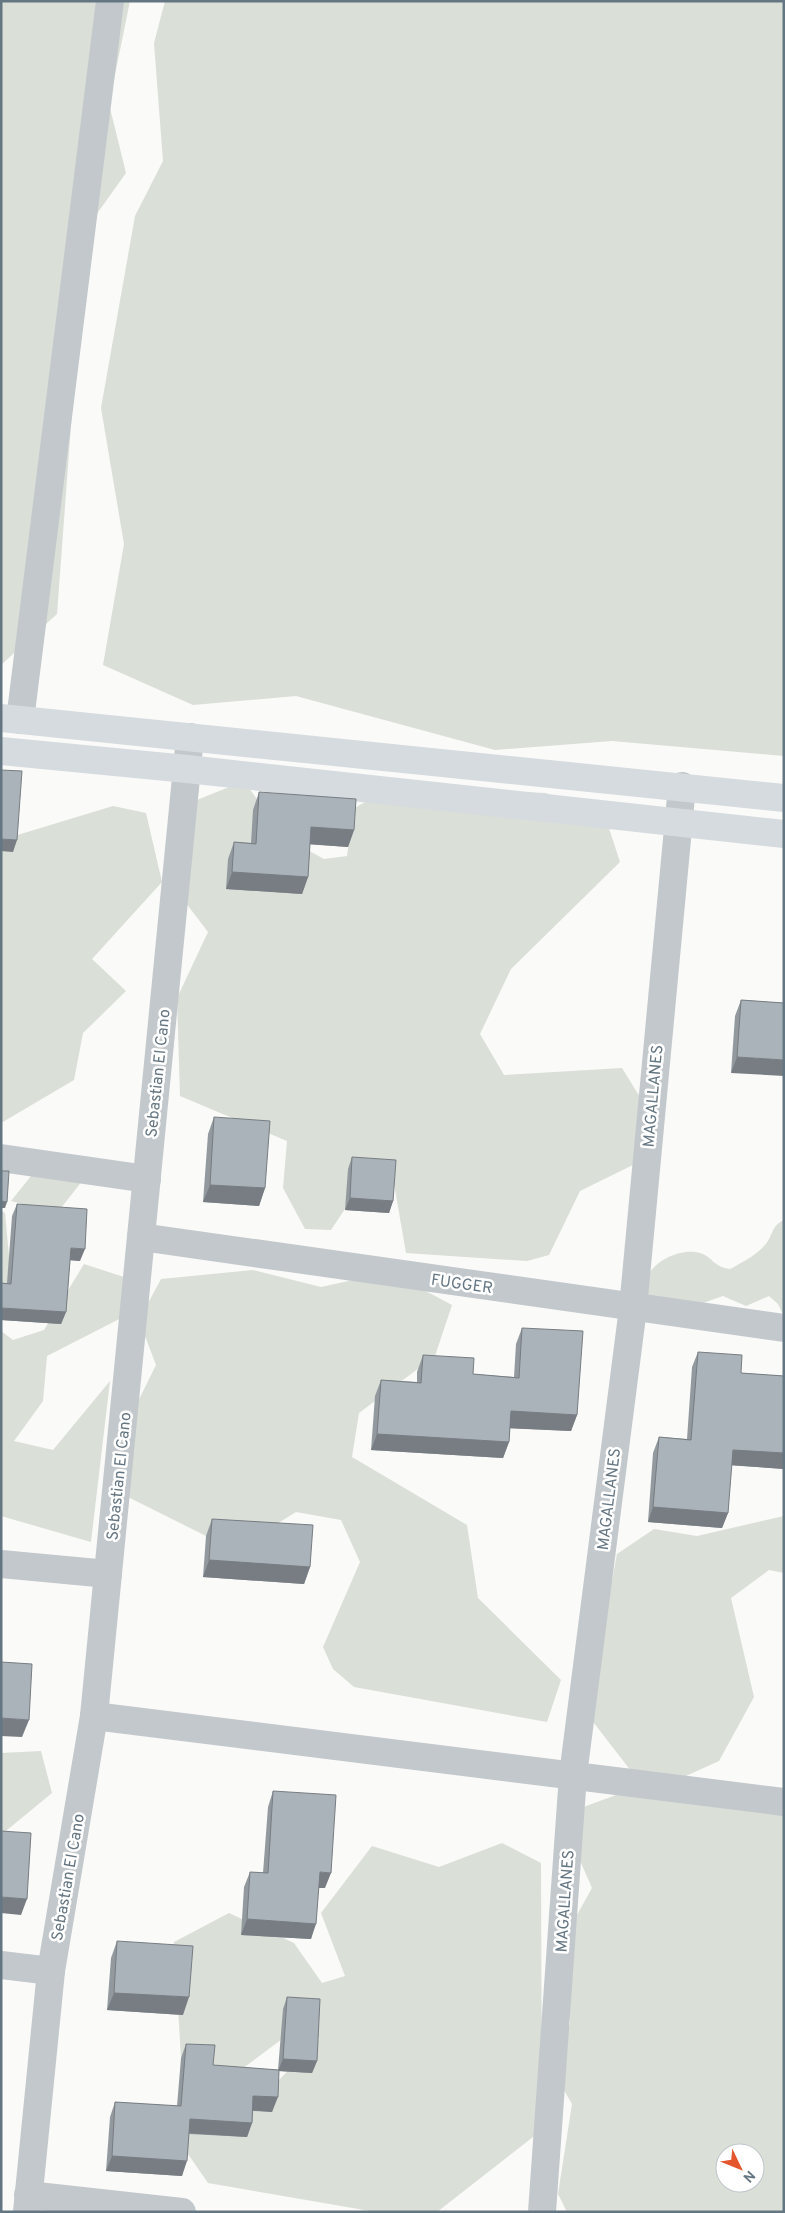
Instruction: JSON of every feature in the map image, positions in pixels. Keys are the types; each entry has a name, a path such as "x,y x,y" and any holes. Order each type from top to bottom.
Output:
{"main road":[{"path":"11,719 682,786 784,798"},
{"path":"1,751 187,769 784,834"}],"street":[{"path":"11,719 110,1"},
{"name":"Sebastian El Cano","path":"28,2203 51,1971 94,1716 190,737"},
{"name":"MAGALLANES","path":"542,2212 573,1775 633,1308 682,786"},
{"path":"1,1158 147,1179"},
{"name":"FUGGER","path":"141,1237 784,1328"},
{"path":"1,1564 108,1574"},
{"path":"94,1716 784,1802"},
{"path":"1,1965 51,1971"},
{"path":"28,2203 182,2212"}],"shaded area":[{"path":"1,1 130,1 109,104 126,173 96,215 81,291 57,614 1,665"},
{"path":"165,1 784,1 784,756 612,741 495,750 296,696 193,705 103,665 124,544 101,408 135,216 163,161 154,43"},
{"path":"244,781 284,837 324,859 347,856 353,809 391,787 546,793 606,819 620,862 511,969 480,1034 504,1075 622,1068 648,1110 643,1160 580,1191 549,1255 527,1261 406,1253 392,1172 372,1168 331,1230 305,1229 283,1188 287,1141 180,1096 177,998 208,932 179,894 187,804"},
{"path":"113,806 146,813 162,882 92,959 126,991 83,1033 74,1080 1,1123 1,840"},
{"path":"47,1156 83,1180 57,1213 11,1201"},
{"path":"1,1211 5,1213 9,1256 70,1264 1,1285"},
{"path":"784,1220 784,1317 778,1304 769,1296 746,1306 723,1296 689,1308 643,1295 649,1274 654,1267 672,1255 686,1252 700,1253 720,1266 730,1269 760,1250 768,1241 775,1227"},
{"path":"84,1264 127,1278 133,1312 47,1356 43,1401 14,1441 53,1450 110,1381 91,1542 1,1516 1,1331 13,1340 44,1330"},
{"path":"253,1270 321,1287 390,1272 452,1305 435,1356 359,1413 352,1457 467,1525 478,1598 561,1680 547,1722 354,1687 333,1669 323,1647 360,1562 341,1520 296,1512 254,1538 206,1536 128,1497 113,1452 156,1365 139,1320 161,1279"},
{"path":"784,1516 784,1573 769,1570 731,1598 754,1697 719,1761 677,1780 631,1771 587,1714 617,1554 654,1529 697,1536"},
{"path":"41,1751 52,1793 1,1835 1,1753"},
{"path":"646,1784 784,1808 784,2212 567,2212 558,2194 572,2104 550,2066 570,2024 568,1931 592,1888 565,1826 578,1809"},
{"path":"502,1843 541,1863 542,2130 437,2212 376,2212 208,2183 181,2144 193,2122 274,2085 319,2039 302,2024 226,2081 181,2058 174,1942 229,1913 294,1943 322,1983 345,1976 321,1913 372,1846 439,1867"}],"building":[{"path":"1,770 22,771 17,840 1,839"},
{"path":"259,792 356,799 354,830 311,827 308,877 232,872 234,842 256,844"},
{"path":"741,1000 784,1003 784,1060 737,1057"},
{"path":"214,1117 270,1121 265,1188 210,1185"},
{"path":"352,1157 396,1160 393,1201 350,1198"},
{"path":"1,1171 9,1171 7,1202 1,1201"},
{"path":"17,1204 87,1209 85,1249 71,1248 66,1312 1,1308 1,1283 11,1284"},
{"path":"522,1328 583,1331 577,1415 511,1411 509,1442 377,1434 381,1380 421,1383 423,1355 474,1358 473,1374 519,1378"},
{"path":"698,1352 742,1355 741,1373 784,1376 784,1453 733,1450 728,1513 653,1507 659,1437 691,1440"},
{"path":"212,1519 313,1525 310,1567 209,1560"},
{"path":"1,1662 32,1664 29,1720 1,1718"},
{"path":"273,1791 336,1795 331,1873 320,1872 316,1924 247,1919 250,1872 268,1873"},
{"path":"1,1831 31,1833 27,1899 1,1897"},
{"path":"117,1941 193,1946 189,1997 114,1993"},
{"path":"287,1997 320,1999 317,2061 283,2059"},
{"path":"186,2044 215,2045 213,2065 279,2070 278,2097 253,2096 252,2123 190,2119 187,2161 112,2156 115,2102 181,2106"}]}
